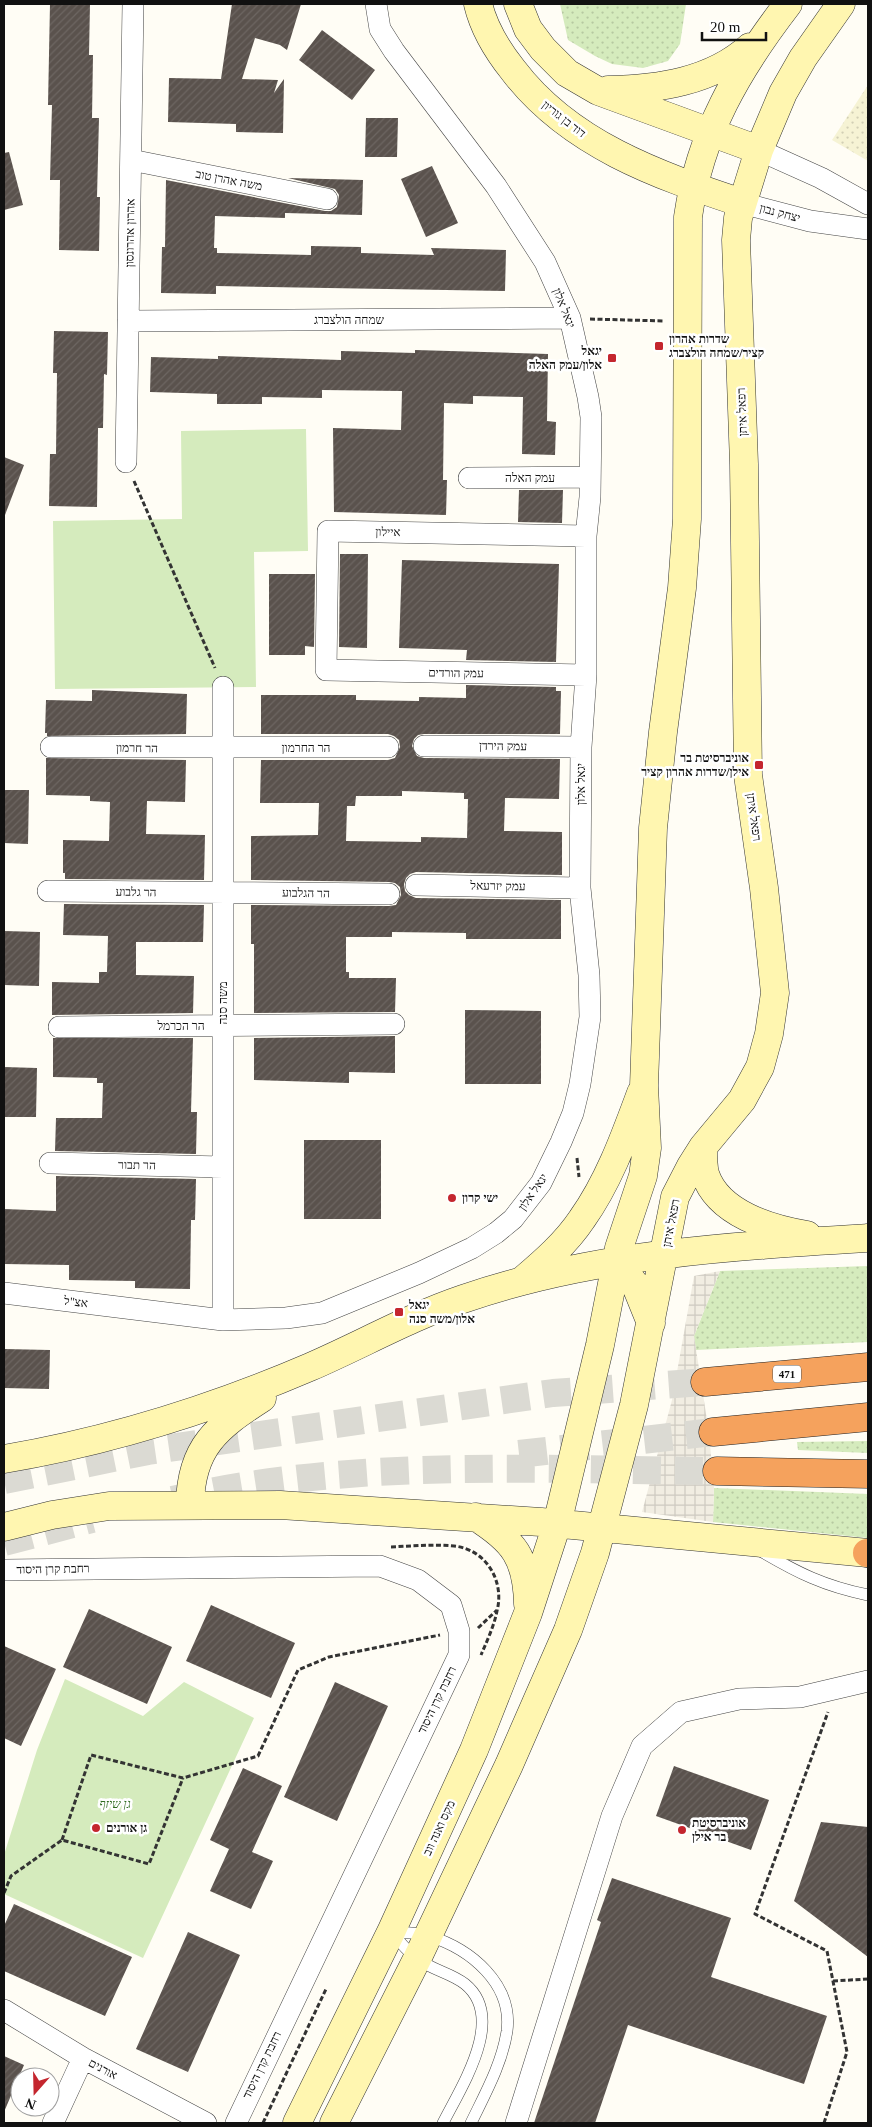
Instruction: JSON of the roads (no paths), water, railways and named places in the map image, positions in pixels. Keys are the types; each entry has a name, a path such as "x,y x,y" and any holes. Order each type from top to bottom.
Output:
{"highway":[{"name":"471","path":"706,1382 868,1367"},
{"path":"713,1432 868,1417"},
{"path":"717,1471 868,1474"}],"main road":[{"name":"דוד בן גוריון","path":"478,4 481,19 497,50 525,86 556,116 593,142 641,167 693,187"},
{"path":"518,4 528,29 543,49 567,73 598,90 759,150"},
{"path":"557,1524 591,1384 616,1260 643,1176 647,1130 644,1086 653,828 662,732 682,588 687,519 686,322 688,217 693,187 711,133 735,79 766,32 788,4"},
{"name":"רפאל איתן","path":"602,1529 634,1405 652,1323 665,1254 668,1225 675,1197 703,1147 742,1100 760,1067 769,1034 775,993 764,888 748,775 744,464 736,240 742,203 759,150 783,93 803,58 841,4"},
{"path":"598,90 642,88 696,78 727,63 744,52 766,32"},
{"name":"יצחק נבון","path":"693,187 742,203"},
{"path":"522,1281 548,1258 583,1219 615,1159 644,1086"},
{"path":"703,1147 705,1174 718,1195 730,1206 769,1226 799,1234 840,1240"},
{"path":"4,1460 86,1443 167,1421 311,1367 461,1299 522,1281 616,1260 665,1254 868,1238"},
{"path":"616,1260 636,1286 652,1323"},
{"path":"190,1504 192,1476 198,1457 212,1436 231,1418 311,1367"},
{"path":"4,1526 52,1515 109,1506 190,1504 280,1505 476,1517 868,1553"},
{"path":"476,1517 497,1530 510,1542 520,1556 528,1586 528,1613"},
{"name":"מקס ואנה ווב","path":"297,2123 391,1932 474,1750 528,1613 557,1524"},
{"path":"334,2123 423,1947 510,1765 568,1630 602,1529"}],"street":[{"name":"אהרון אהרונסון","path":"126,462 133,4"},
{"name":"יגאל אלון","path":"149,1311 223,1320 286,1318 322,1313 419,1273 472,1248 513,1219 547,1173 568,1127 580,1084 590,1017 589,975 580,888 581,747 586,675 586,536 590,477 591,417 570,318 545,262 527,232 380,28 376,4"},
{"path":"759,150 820,178 868,204"},
{"name":"משה אהרן טוב","path":"131,160 327,199"},
{"name":"יצחק נבון","path":"742,203 810,221 868,229"},
{"name":"שמחה הולצברג","path":"128,321 570,318"},
{"name":"עמק האלה","path":"469,478 590,477"},
{"name":"איילון","path":"326,670 328,531 586,536"},
{"name":"עמק הורדים","path":"326,670 586,675"},
{"name":"משה סנה","path":"223,687 223,1320"},
{"name":"עמק הירדן","path":"424,746 581,747"},
{"name":"הר חרמון","path":"51,747 223,748"},
{"name":"הר החרמון","path":"223,748 388,747"},
{"name":"עמק יזרעאל","path":"416,885 580,888"},
{"name":"הר גלבוע","path":"48,891 223,892"},
{"name":"הר הגלבוע","path":"223,892 390,894"},
{"name":"הר הכרמל","path":"59,1027 394,1024"},
{"name":"הר תבור","path":"50,1163 223,1167"},
{"name":"אצ\"ל","path":"4,1293 149,1311"},
{"name":"רחבת קרן היסוד","path":"4,1570 380,1566 418,1580 451,1605 459,1631 459,1655 236,2123"},
{"path":"516,2123 612,1816 642,1746 681,1712 738,1700 800,1697 868,1681"},
{"name":"אורנים","path":"4,2010 83,2058 206,2123"},
{"path":"52,2123 83,2058"}],"lane":[{"path":"747,1542 801,1574 835,1588 868,1595"},
{"path":"391,1932 423,1947 468,1955 484,1968 498,1985 506,2005 507,2030 502,2053 471,2123"},
{"path":"391,1932 423,1947 453,1976 466,1985 477,1999 482,2016 481,2036 476,2056 443,2123"}],"tunnel":[{"path":"4,1480 148,1451 553,1393 705,1382"},
{"path":"519,1454 713,1432"},
{"path":"173,1500 240,1487 376,1472 444,1469 717,1471"},
{"path":"4,1542 92,1519"}],"place":[{"name":"שדרות אהרון קציר/שמחה הולצברג","path":"659,346"},
{"name":"יגאל אלון/עמק האלה","path":"612,358"},
{"name":"אוניברסיטת בר אילן/שדרות אהרון קציר","path":"759,765"},
{"name":"ישי קרון","path":"452,1198"},
{"name":"יגאל אלון/משה סנה","path":"399,1312"},
{"name":"גן אורנים","path":"96,1828"},
{"name":"אוניברסיטת בר אילן","path":"682,1830"}],"park label":[{"name":"גן שיזף","path":"115,1804"}]}
